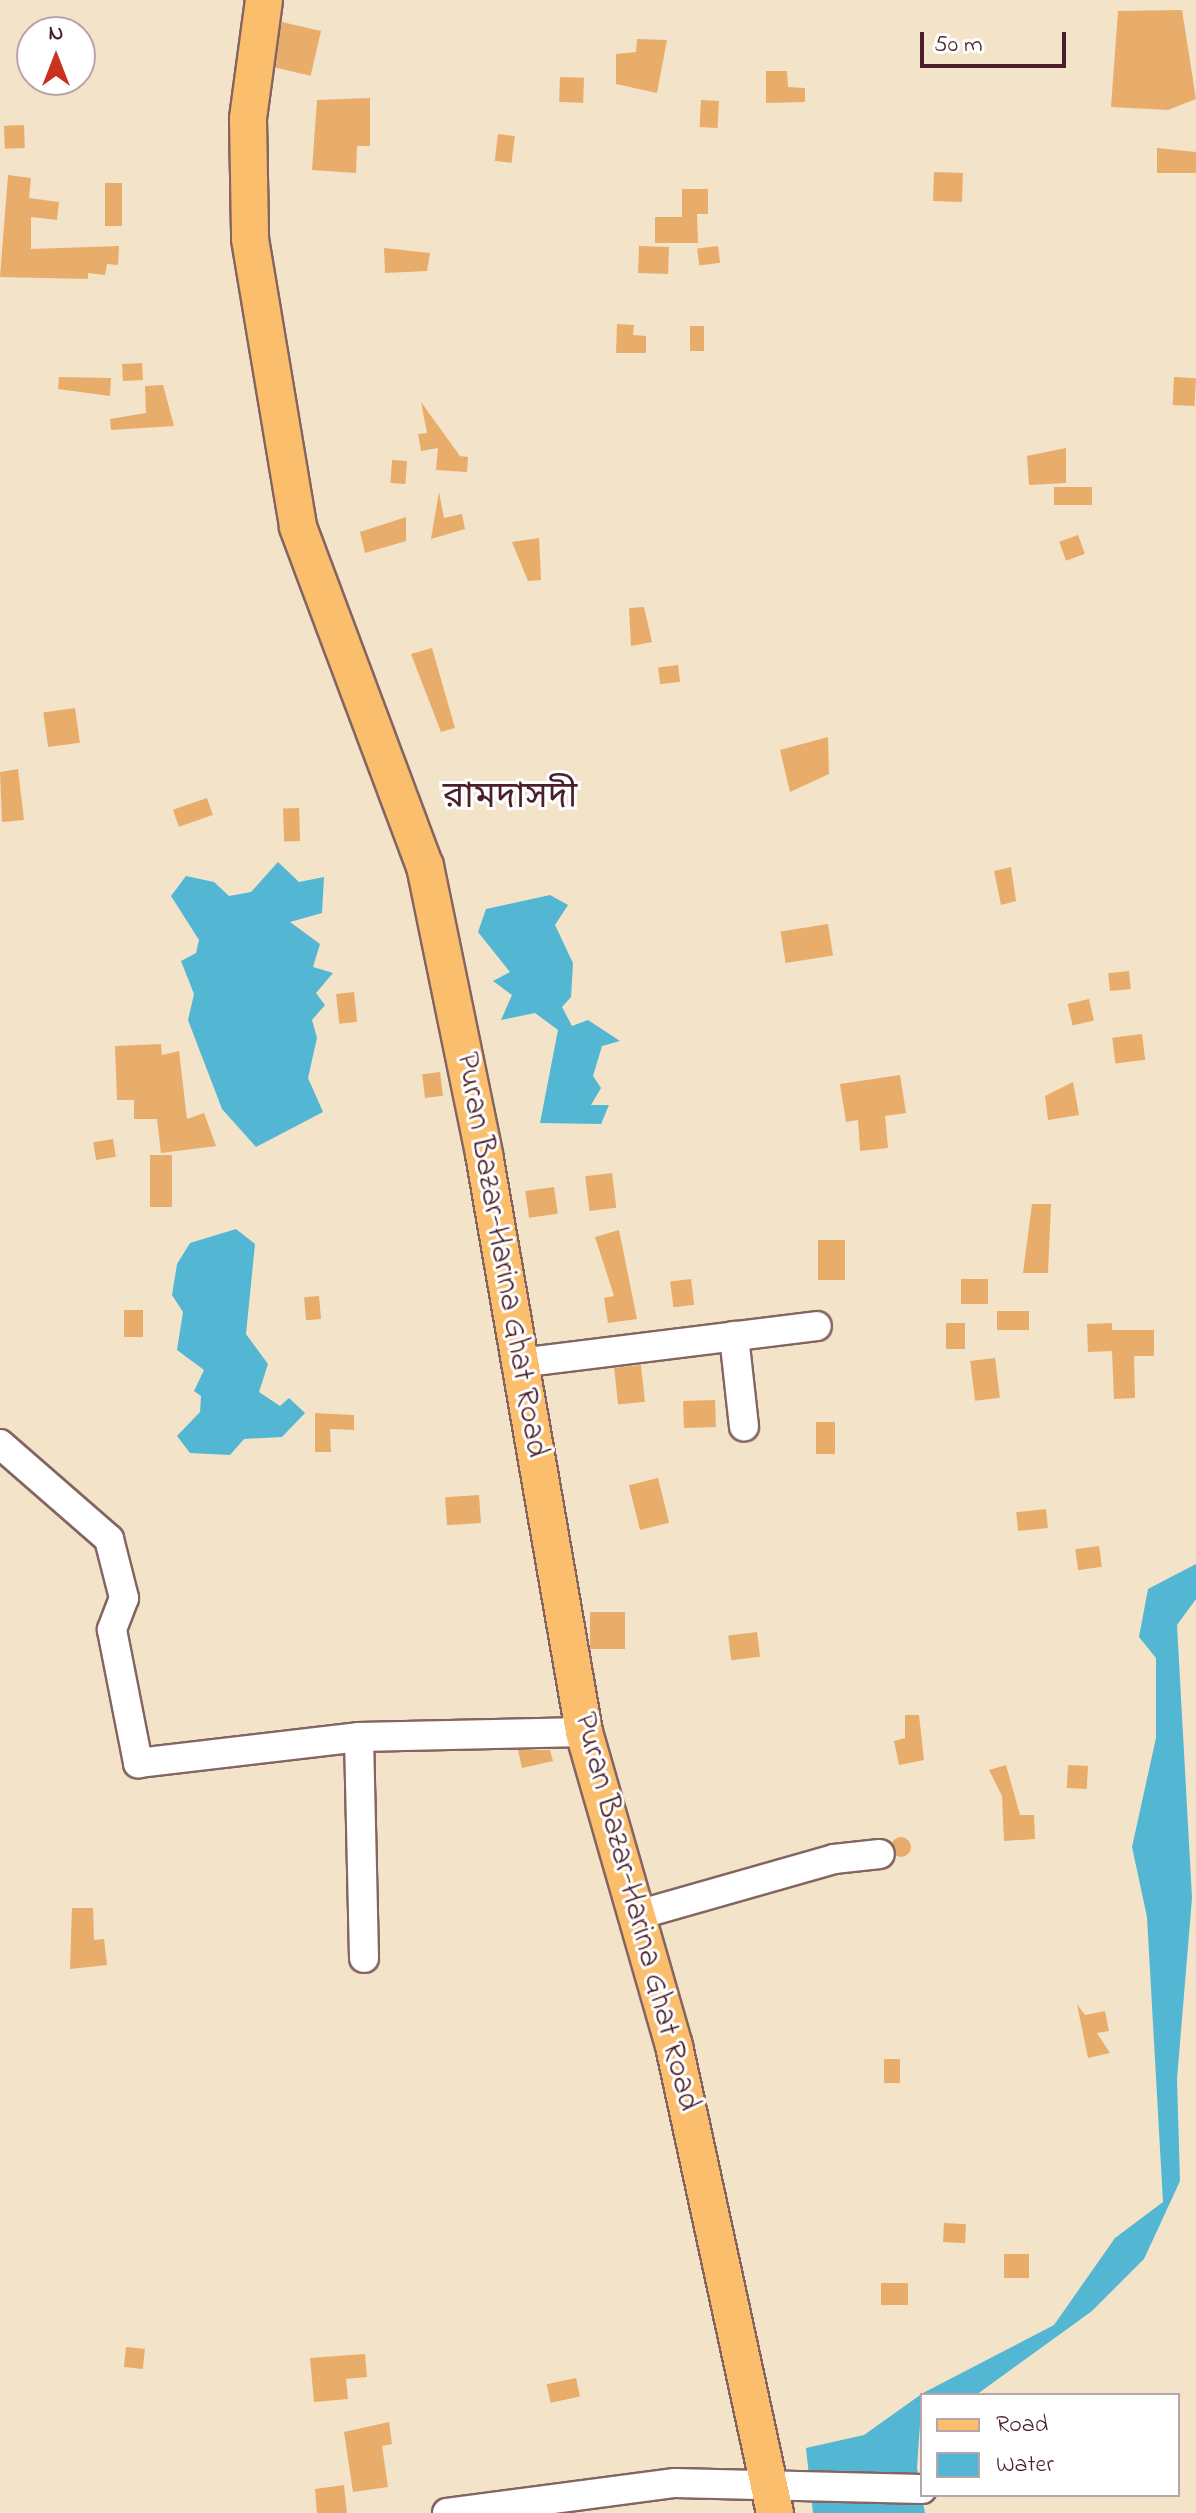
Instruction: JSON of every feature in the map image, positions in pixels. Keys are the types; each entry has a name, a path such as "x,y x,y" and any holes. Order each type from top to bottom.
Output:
{"main road":[{"name":"Puran Bazar-Harina Ghat Road","path":"264,0 248,119 250,239 298,527 425,866 520,1363 584,1732 605,1822 641,1914 772,2500"}],"street":[{"path":"520,1363 817,1326"},
{"path":"734,1336 744,1426"},
{"path":"0,1444 60,1504 109,1539 124,1598 112,1630 138,1763 359,1737 584,1732"},
{"path":"359,1737 364,1958"},
{"path":"641,1914 834,1859 880,1854"},
{"path":"447,2513 675,2483 772,2500 920,2489"}],"water":[{"path":"278,862 299,882 324,877 322,913 290,922 320,944 313,967 333,973 316,993 325,1005 312,1020 317,1038 308,1078 323,1112 256,1147 222,1109 188,1020 194,994 181,961 196,953 199,940 171,896 186,876 214,882 229,896 251,892"},
{"path":"550,895 568,905 555,925 573,963 571,997 562,1007 572,1026 588,1020 620,1041 602,1046 593,1076 601,1088 591,1105 609,1105 601,1124 540,1123 558,1030 535,1013 501,1020 512,995 493,981 510,972 478,932 486,909"},
{"path":"236,1229 255,1244 246,1334 268,1364 259,1392 280,1406 289,1398 305,1413 282,1437 244,1439 230,1455 190,1453 177,1436 200,1412 201,1396 194,1391 204,1370 177,1350 183,1312 172,1295 177,1264 190,1243"},
{"path":"1196,1564 1196,1599 1177,1625 1192,1898 1177,2079 1180,2181 1144,2259 1092,2311 979,2393 923,2393 1054,2325 1115,2238 1163,2202 1147,1917 1132,1847 1156,1738 1156,1658 1139,1637 1148,1589"},
{"path":"920,2395 917,2468 925,2513 813,2513 806,2448 864,2435"}],"building":[{"path":"1182,10 1196,99 1168,110 1111,107 1118,11"},
{"path":"282,22 321,31 311,76 272,67"},
{"path":"637,39 667,40 657,93 616,84 616,54 636,52"},
{"path":"766,71 787,71 788,87 805,88 805,102 766,103"},
{"path":"560,77 584,78 583,103 559,102"},
{"path":"370,98 370,146 357,146 356,173 312,170 317,100"},
{"path":"701,100 719,101 718,128 700,127"},
{"path":"24,125 25,148 5,149 4,126"},
{"path":"498,134 515,136 512,163 495,161"},
{"path":"1157,148 1196,152 1196,173 1157,173"},
{"path":"934,172 963,173 962,202 933,201"},
{"path":"8,175 31,178 29,198 59,202 57,220 31,217 31,249 119,246 118,265 107,264 105,275 88,273 88,279 0,277"},
{"path":"105,183 122,183 122,226 105,226"},
{"path":"682,189 708,189 708,214 697,214 698,243 655,243 655,217 682,217"},
{"path":"639,246 669,247 668,274 638,273"},
{"path":"718,246 720,263 699,265 697,249"},
{"path":"384,248 430,253 427,271 385,273"},
{"path":"617,324 634,325 633,335 646,336 646,353 616,353"},
{"path":"690,326 704,326 704,351 690,351"},
{"path":"142,363 143,380 123,381 122,364"},
{"path":"59,377 111,378 110,396 58,389"},
{"path":"1174,377 1196,378 1195,406 1173,405"},
{"path":"163,385 174,426 111,430 110,419 146,413 145,386"},
{"path":"421,402 460,456 468,457 467,472 436,470 438,448 421,451 418,434 427,433"},
{"path":"1066,448 1066,483 1029,485 1027,456"},
{"path":"392,460 407,461 405,484 390,483"},
{"path":"1054,487 1092,487 1092,505 1054,505"},
{"path":"439,492 444,518 462,514 465,529 431,539"},
{"path":"406,517 406,541 365,553 360,532"},
{"path":"1078,535 1085,554 1066,561 1059,542"},
{"path":"539,538 541,580 528,581 512,542"},
{"path":"644,607 652,642 631,646 629,608"},
{"path":"432,648 455,728 441,732 411,654"},
{"path":"678,665 680,682 660,684 658,667"},
{"path":"75,708 80,743 48,747 43,712"},
{"path":"828,737 829,774 790,792 780,750"},
{"path":"18,769 24,820 2,822 0,772"},
{"path":"207,798 213,815 179,827 173,810"},
{"path":"299,808 300,841 284,842 283,809"},
{"path":"1011,867 1016,901 1001,905 994,871"},
{"path":"828,924 833,956 786,963 781,932"},
{"path":"1129,971 1131,989 1110,991 1108,973"},
{"path":"354,992 357,1022 339,1024 336,994"},
{"path":"1089,999 1094,1020 1073,1025 1068,1004"},
{"path":"1142,1034 1145,1060 1115,1063 1112,1038"},
{"path":"161,1044 162,1055 179,1051 187,1119 204,1113 216,1146 161,1153 157,1119 134,1119 134,1100 117,1100 115,1046"},
{"path":"440,1072 443,1096 425,1098 422,1074"},
{"path":"900,1075 906,1113 885,1116 888,1148 860,1151 858,1120 846,1122 840,1084"},
{"path":"1073,1082 1079,1115 1048,1120 1045,1096"},
{"path":"113,1139 116,1157 96,1160 93,1142"},
{"path":"150,1155 172,1155 172,1207 150,1207"},
{"path":"612,1173 616,1208 589,1211 585,1176"},
{"path":"554,1187 558,1214 529,1218 525,1191"},
{"path":"1032,1204 1051,1204 1048,1273 1023,1273"},
{"path":"619,1230 637,1319 608,1323 604,1298 614,1296 595,1237"},
{"path":"818,1240 845,1240 845,1280 818,1280"},
{"path":"691,1279 694,1305 673,1307 670,1282"},
{"path":"961,1279 988,1279 988,1304 961,1304"},
{"path":"319,1296 321,1319 306,1320 304,1297"},
{"path":"124,1310 143,1310 143,1337 124,1337"},
{"path":"997,1311 1029,1311 1029,1330 997,1330"},
{"path":"946,1323 965,1323 965,1349 946,1349"},
{"path":"1112,1323 1112,1330 1154,1330 1154,1356 1134,1356 1135,1398 1114,1399 1112,1351 1088,1352 1087,1324"},
{"path":"995,1358 1000,1398 975,1401 970,1361"},
{"path":"641,1365 645,1402 618,1405 614,1368"},
{"path":"715,1400 716,1427 684,1428 683,1401"},
{"path":"315,1413 354,1415 354,1430 330,1429 331,1452 315,1452"},
{"path":"816,1422 835,1422 835,1454 816,1454"},
{"path":"658,1478 669,1523 640,1530 629,1485"},
{"path":"479,1495 481,1523 447,1525 445,1497"},
{"path":"1046,1509 1048,1528 1018,1531 1016,1512"},
{"path":"1099,1546 1102,1567 1078,1570 1075,1549"},
{"path":"590,1612 625,1612 625,1649 590,1649"},
{"path":"757,1632 760,1657 731,1660 728,1636"},
{"path":"905,1715 919,1715 924,1760 899,1765 894,1741 905,1738"},
{"path":"518,1750 550,1750 553,1761 522,1768"},
{"path":"1006,1765 1020,1815 1034,1815 1035,1839 1004,1841 1002,1796 989,1770"},
{"path":"1068,1765 1088,1766 1087,1789 1067,1788"},
{"path":"897,1837 905,1837 911,1847 905,1857 897,1857 891,1851 891,1843"},
{"path":"72,1908 93,1908 94,1940 104,1939 107,1965 70,1969"},
{"path":"1077,2004 1085,2015 1105,2011 1109,2031 1097,2033 1110,2053 1088,2058"},
{"path":"884,2059 900,2059 900,2083 884,2083"},
{"path":"944,2223 966,2224 965,2243 943,2242"},
{"path":"1004,2254 1029,2254 1029,2278 1004,2278"},
{"path":"881,2283 908,2283 908,2305 881,2305"},
{"path":"126,2347 145,2349 143,2369 124,2367"},
{"path":"365,2354 367,2377 346,2379 348,2399 314,2402 310,2358"},
{"path":"576,2378 580,2397 551,2403 547,2384"},
{"path":"389,2422 392,2444 382,2446 388,2487 353,2492 344,2432"},
{"path":"344,2485 347,2513 317,2513 315,2489"}],"district":[{"name":"রামদাসদী","path":"510,799"}]}
